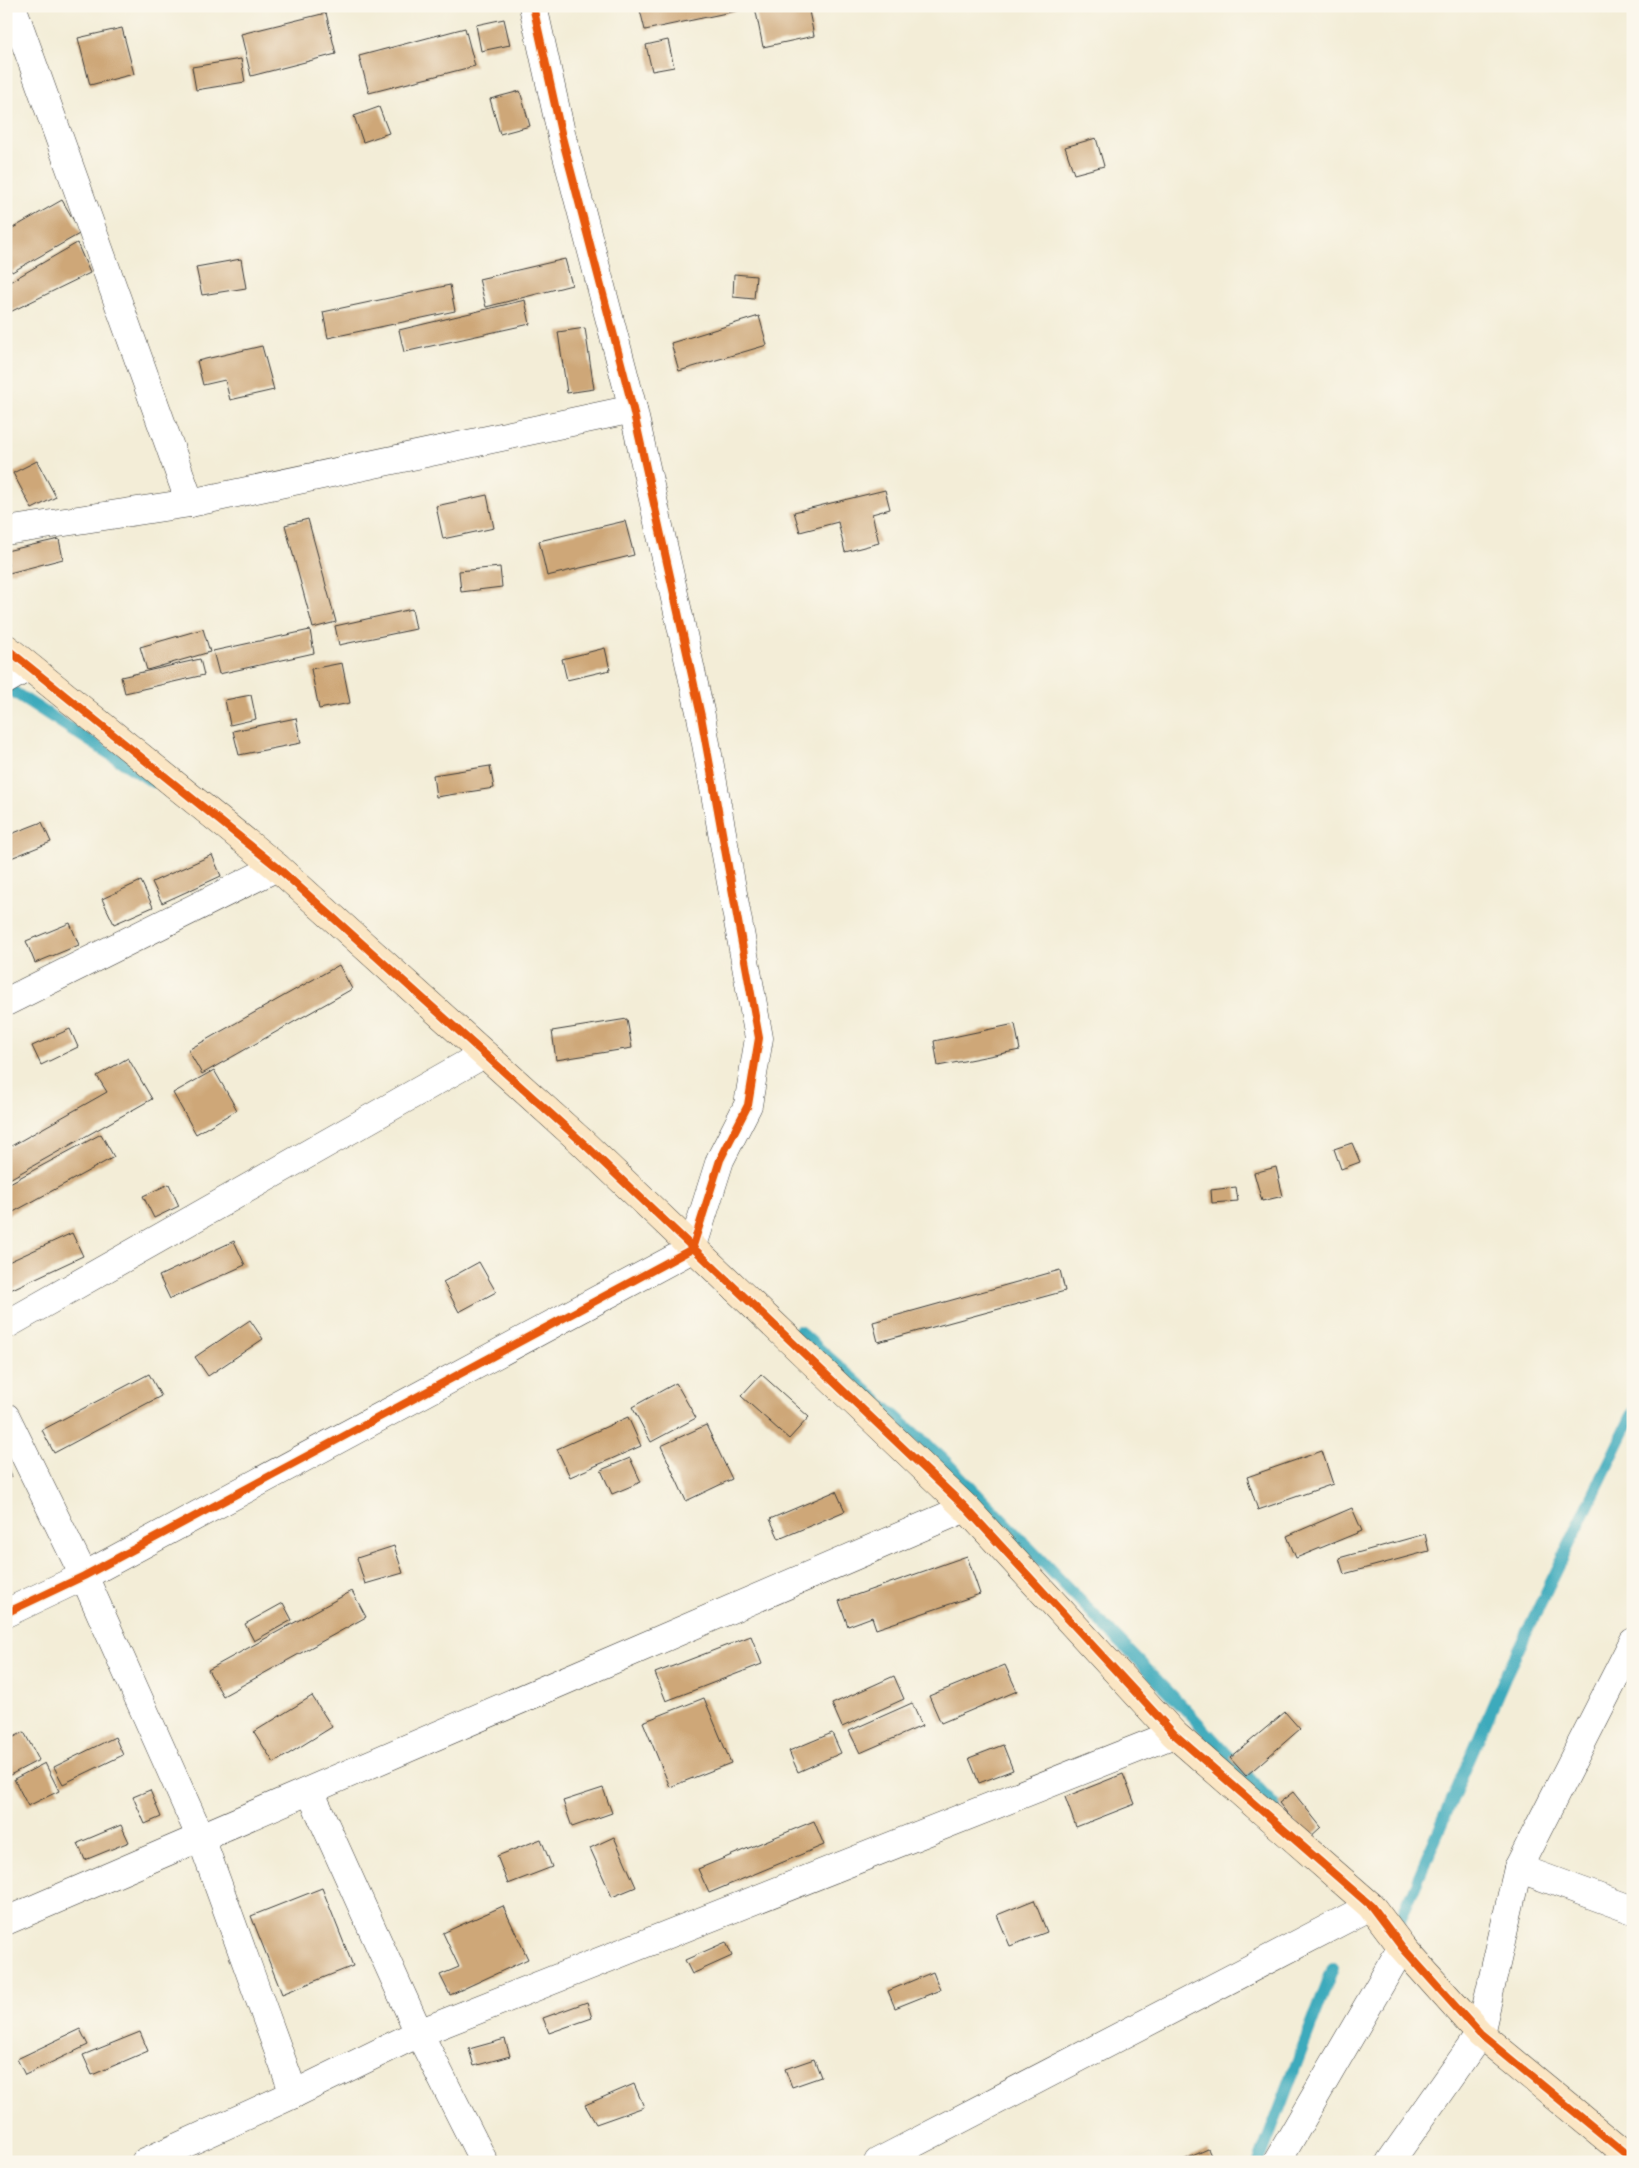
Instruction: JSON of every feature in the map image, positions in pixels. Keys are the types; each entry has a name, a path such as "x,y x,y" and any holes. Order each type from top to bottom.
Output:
{"street":[{"path":"12,6 190,503"},
{"path":"6,1612 84,1576 692,1249 720,1160 748,1105 759,1038 701,716 633,410 562,137 533,6"},
{"path":"6,531 190,503 633,410"},
{"path":"6,648 17,673 277,867 582,1142 692,1249 966,1508 1174,1734 1371,1906 1402,1947 1480,2034 1633,2160"},
{"path":"6,1002 277,867"},
{"path":"6,1325 484,1054"},
{"path":"6,1417 84,1576 201,1838 294,2094"},
{"path":"6,1921 310,1792 966,1508"},
{"path":"1390,2162 1480,2034 1518,1868 1633,1642"},
{"path":"1607,1693 1633,1679"},
{"path":"145,2162 294,2094 419,2033 1174,1734"},
{"path":"310,1792 419,2033 484,2162"},
{"path":"1518,1868 1633,1910"},
{"path":"878,2162 1371,1906"},
{"path":"1277,2162 1402,1947"}],"building":[{"path":"639,6 808,6 814,36 763,47 755,7 645,30"},
{"path":"326,13 336,54 251,76 241,34"},
{"path":"504,19 510,45 481,51 476,25"},
{"path":"122,28 134,74 90,85 78,38"},
{"path":"465,28 475,66 369,93 359,56"},
{"path":"668,40 674,67 652,71 646,45"},
{"path":"241,59 245,82 196,90 192,67"},
{"path":"520,91 530,126 500,134 490,99"},
{"path":"379,107 389,133 363,142 354,116"},
{"path":"1096,138 1104,166 1074,174 1065,147"},
{"path":"62,200 81,233 12,272 6,263 6,232"},
{"path":"77,243 90,273 6,314 6,284"},
{"path":"241,259 246,288 202,295 196,267"},
{"path":"565,259 572,285 486,307 479,279"},
{"path":"734,274 756,276 754,299 733,297"},
{"path":"450,285 455,311 328,338 323,312"},
{"path":"525,300 530,324 404,352 399,330"},
{"path":"759,316 767,345 679,371 671,343"},
{"path":"585,328 594,389 567,393 558,332"},
{"path":"262,346 274,390 230,400 225,380 203,385 197,361"},
{"path":"37,461 56,497 32,509 13,473"},
{"path":"885,490 890,509 872,514 879,543 845,552 838,522 800,532 794,512"},
{"path":"487,495 494,528 443,539 436,506"},
{"path":"308,519 336,622 313,628 285,525"},
{"path":"625,521 634,555 547,576 539,541"},
{"path":"59,539 63,559 9,573 6,551"},
{"path":"500,567 502,587 461,592 459,571"},
{"path":"412,609 416,629 339,645 335,626"},
{"path":"203,629 210,652 147,670 140,647"},
{"path":"310,630 314,653 219,674 213,651"},
{"path":"605,648 610,670 567,680 562,659"},
{"path":"200,659 204,675 125,693 121,677"},
{"path":"342,663 350,703 319,709 311,669"},
{"path":"251,695 256,719 230,725 225,700"},
{"path":"296,718 301,743 239,755 233,731"},
{"path":"490,766 494,788 436,797 433,775"},
{"path":"42,822 51,842 6,860 6,836"},
{"path":"212,855 221,876 162,903 152,882"},
{"path":"141,881 153,907 114,924 102,899"},
{"path":"70,923 79,945 35,963 26,941"},
{"path":"339,965 352,989 202,1074 188,1050"},
{"path":"627,1019 632,1048 556,1060 552,1031"},
{"path":"1015,1024 1020,1050 938,1066 934,1041"},
{"path":"70,1029 78,1047 41,1065 32,1046"},
{"path":"128,1058 152,1099 6,1181 6,1149 107,1092 97,1076"},
{"path":"214,1070 237,1110 196,1134 173,1093"},
{"path":"101,1134 114,1157 6,1216 6,1185"},
{"path":"1352,1143 1360,1162 1341,1169 1334,1149"},
{"path":"1276,1167 1283,1196 1262,1201 1254,1173"},
{"path":"169,1184 179,1206 154,1218 143,1196"},
{"path":"1236,1187 1238,1201 1212,1203 1211,1190"},
{"path":"72,1233 83,1256 6,1292 6,1263"},
{"path":"234,1241 245,1265 170,1299 159,1276"},
{"path":"479,1262 496,1292 459,1312 443,1282"},
{"path":"1060,1270 1065,1291 878,1342 873,1322"},
{"path":"250,1320 263,1339 208,1376 195,1357"},
{"path":"149,1374 161,1396 54,1453 42,1430"},
{"path":"761,1374 809,1417 789,1439 741,1396"},
{"path":"676,1383 696,1418 651,1442 632,1407"},
{"path":"628,1417 641,1446 570,1477 557,1449"},
{"path":"706,1425 732,1479 686,1501 661,1446"},
{"path":"1322,1451 1333,1484 1258,1510 1247,1477"},
{"path":"630,1458 641,1482 612,1494 601,1470"},
{"path":"6,1463 12,1477 6,1479"},
{"path":"836,1491 845,1511 779,1539 770,1519"},
{"path":"1352,1508 1362,1531 1296,1558 1287,1536"},
{"path":"1425,1534 1429,1551 1344,1574 1339,1558"},
{"path":"394,1546 403,1573 365,1584 357,1558"},
{"path":"967,1556 980,1594 876,1629 872,1617 848,1626 839,1601"},
{"path":"352,1591 366,1617 223,1696 208,1670"},
{"path":"283,1603 292,1620 254,1641 245,1624"},
{"path":"751,1636 762,1664 666,1701 655,1673"},
{"path":"1005,1665 1017,1691 941,1723 929,1696"},
{"path":"894,1676 904,1699 842,1727 832,1704"},
{"path":"312,1696 332,1727 274,1763 254,1732"},
{"path":"704,1698 731,1763 670,1787 643,1722"},
{"path":"912,1703 922,1726 860,1753 849,1731"},
{"path":"1285,1712 1300,1729 1246,1776 1230,1758"},
{"path":"24,1732 39,1760 8,1776 6,1741"},
{"path":"832,1733 841,1753 798,1772 789,1751"},
{"path":"115,1737 123,1755 63,1784 54,1767"},
{"path":"1003,1745 1013,1770 979,1783 969,1758"},
{"path":"45,1763 59,1791 28,1806 14,1779"},
{"path":"1123,1774 1135,1804 1076,1827 1065,1797"},
{"path":"603,1788 612,1813 572,1827 563,1801"},
{"path":"150,1790 161,1817 145,1824 133,1797"},
{"path":"1293,1792 1321,1827 1308,1839 1279,1803"},
{"path":"814,1821 824,1845 709,1893 698,1869"},
{"path":"121,1825 129,1842 85,1860 78,1843"},
{"path":"614,1837 636,1887 612,1897 590,1848"},
{"path":"541,1839 552,1867 508,1884 497,1856"},
{"path":"322,1888 353,1966 282,1994 251,1916"},
{"path":"1034,1900 1047,1932 1010,1946 997,1915"},
{"path":"503,1906 528,1959 450,1995 440,1975 459,1967 443,1933"},
{"path":"726,1942 732,1956 692,1974 685,1960"},
{"path":"933,1972 940,1990 895,2008 888,1991"},
{"path":"587,2002 592,2018 549,2033 543,2018"},
{"path":"80,2029 88,2045 25,2075 17,2059"},
{"path":"140,2032 148,2051 92,2075 83,2055"},
{"path":"505,2039 510,2056 474,2066 469,2049"},
{"path":"814,2059 821,2077 792,2087 785,2069"},
{"path":"634,2084 644,2107 596,2124 585,2105"},
{"path":"1208,2149 1214,2162 1179,2162"}],"waterway":[{"path":"6,687 153,782"},
{"path":"799,1331 943,1459 1187,1711 1275,1806"},
{"path":"1392,1932 1394,1934 1505,1677 1633,1413"},
{"path":"1259,2162 1333,1968"}],"cycle path":[{"path":"6,1613 84,1576 692,1249 720,1160 748,1105 759,1038 701,716 633,409 562,137 533,6"},
{"path":"6,648 277,867 582,1142 966,1508 1174,1734 1371,1906 1402,1947 1480,2034 1633,2160"}]}
